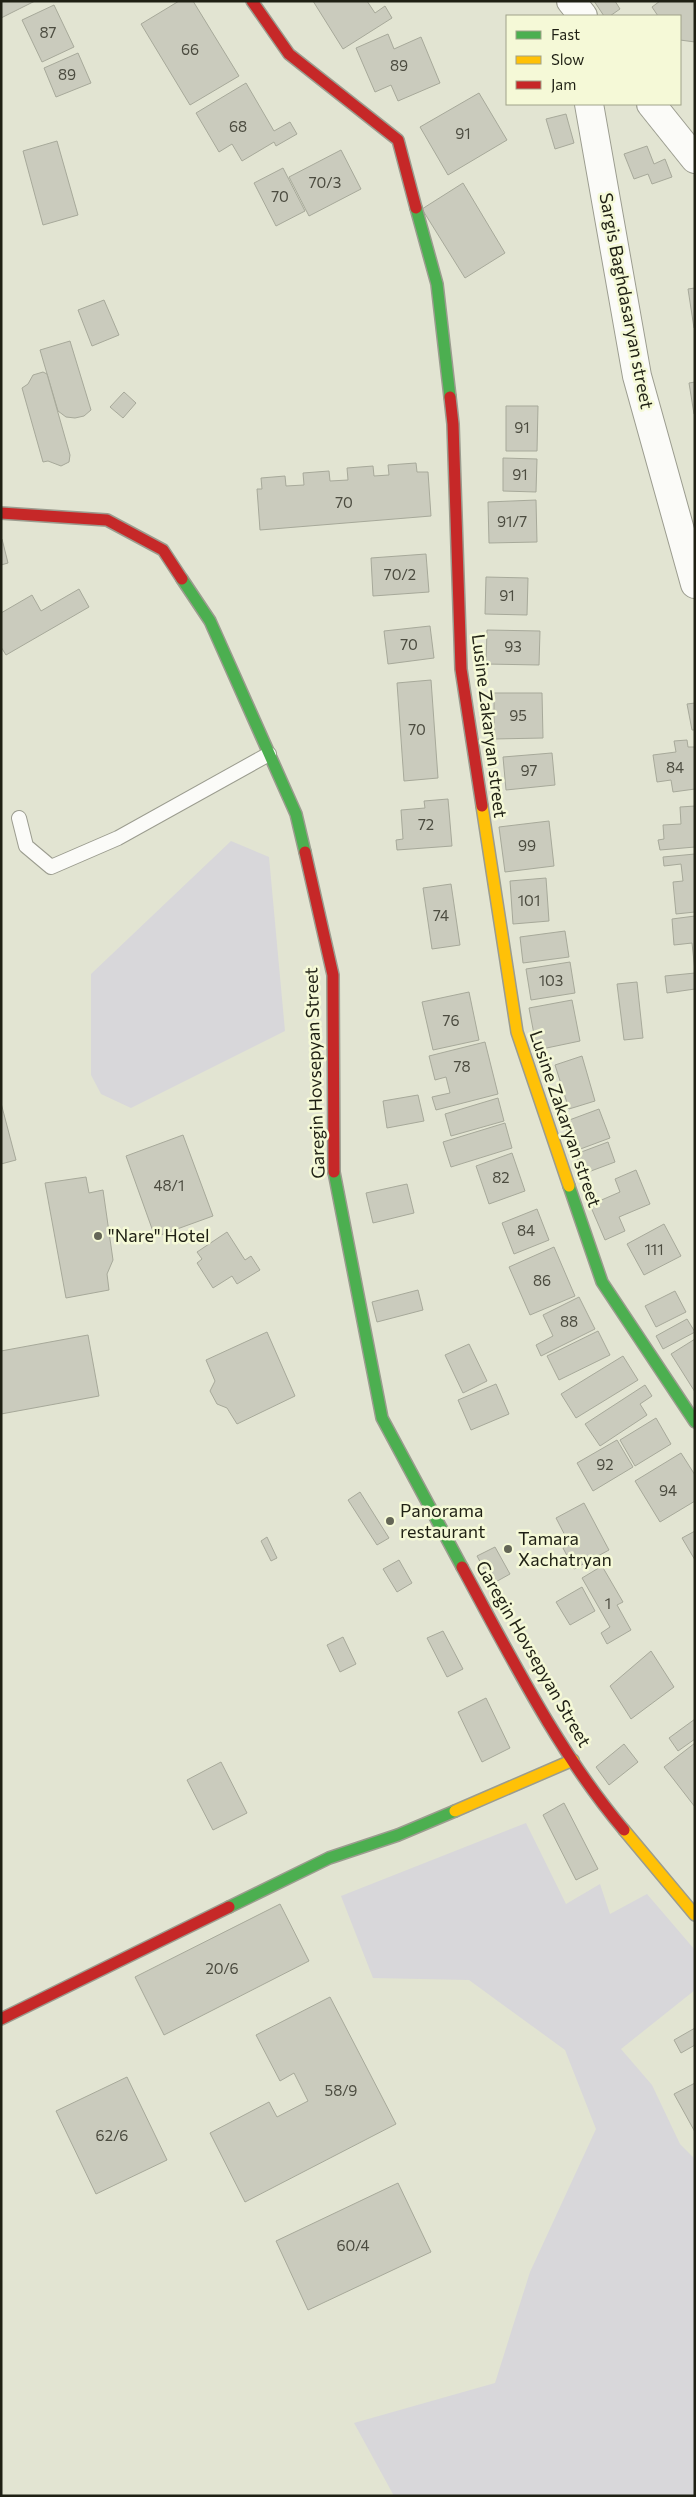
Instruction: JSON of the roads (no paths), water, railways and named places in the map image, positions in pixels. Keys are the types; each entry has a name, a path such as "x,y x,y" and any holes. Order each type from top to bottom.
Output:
{"street":[{"name":"Lusine Zakaryan street","path":"252,1 289,54 398,140 437,284 453,424 460,669 517,1032 602,1282 695,1422"},
{"path":"571,1 573,15"},
{"path":"571,1 582,15"},
{"name":"Sargis Baghdasaryan street","path":"589,105 638,376 695,584"},
{"path":"652,105 695,159"},
{"name":"Garegin Hovsepyan Street","path":"1,513 108,520 163,550 210,621 296,814 333,974 336,1059 334,1177 382,1418 502,1641 573,1760 601,1802 695,1915"},
{"path":"1,2019 329,1858 398,1835 573,1760"}],"lane":[{"path":"19,818 26,846 51,867 118,838 269,754"}],"place":[{"name":"\"Nare\" Hotel","path":"98,1236"},
{"name":"Panorama restaurant","path":"390,1521"},
{"name":"Tamara Xachatryan","path":"508,1549"}]}
